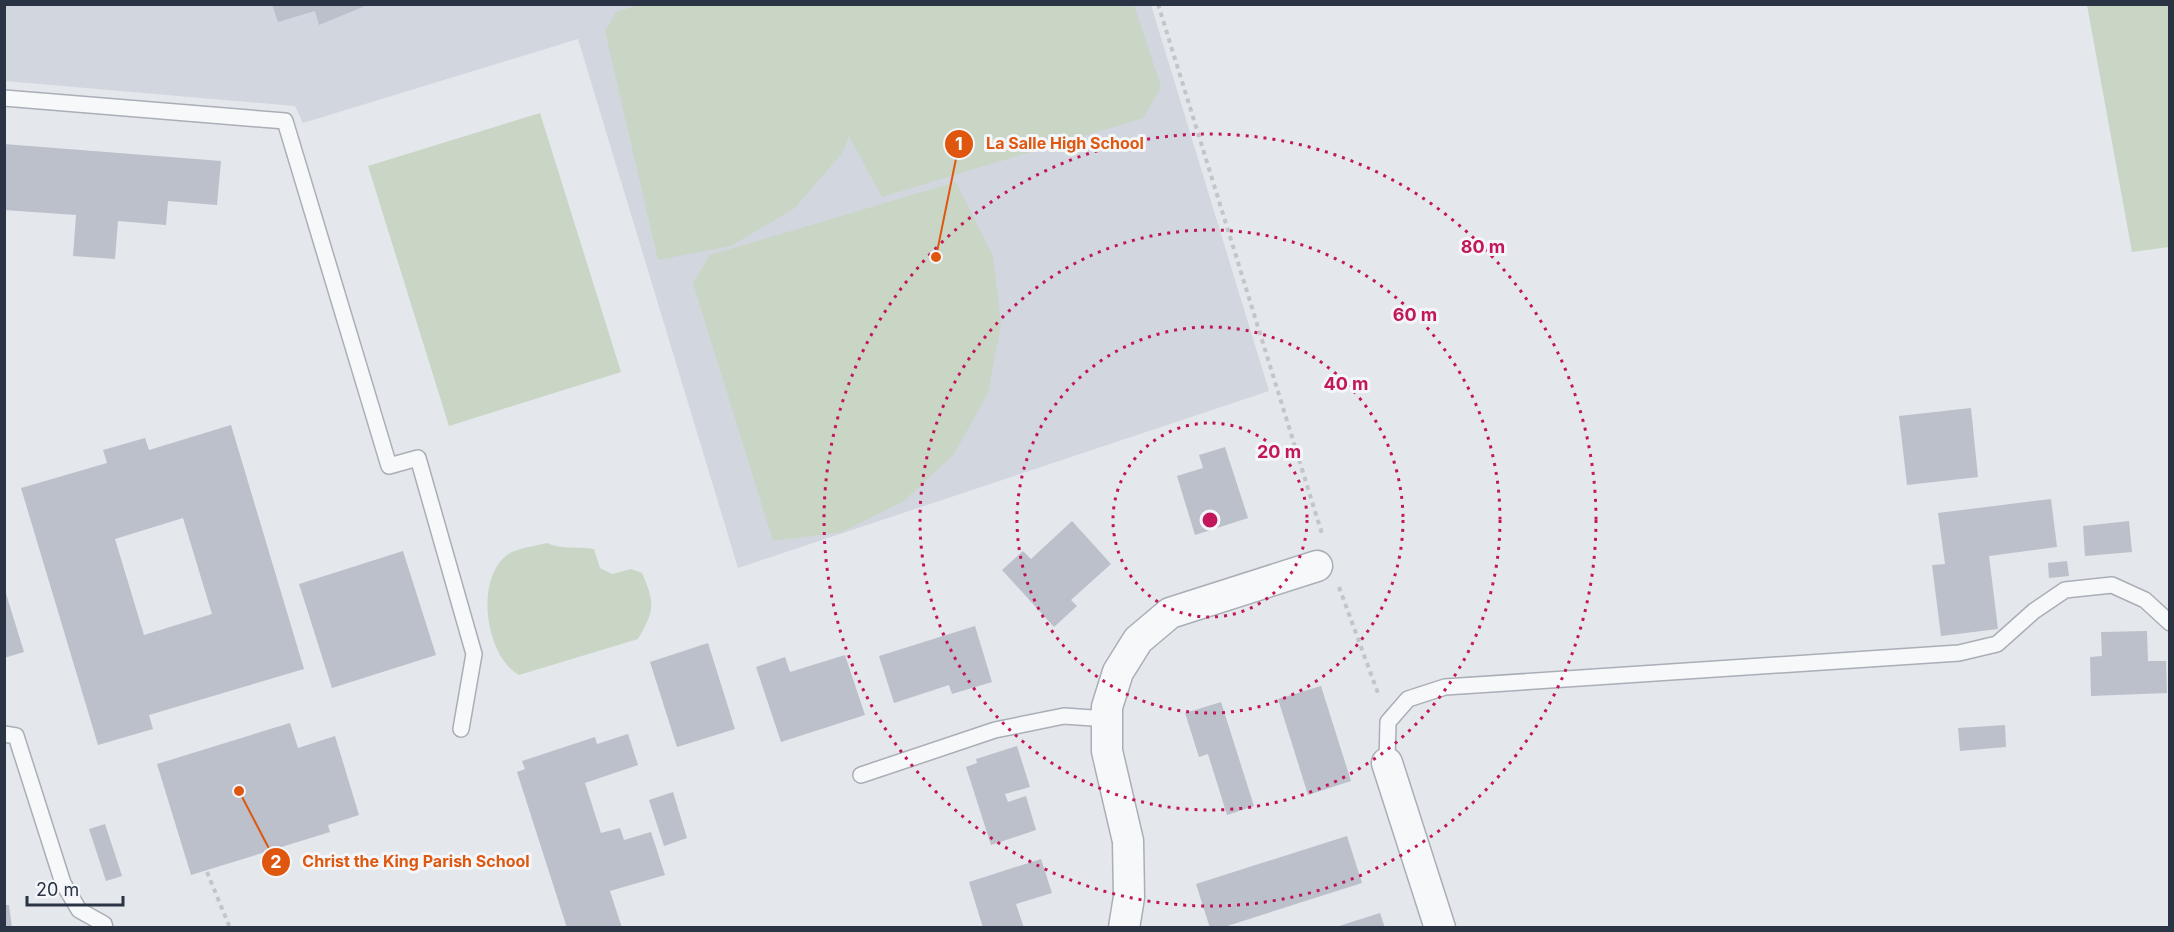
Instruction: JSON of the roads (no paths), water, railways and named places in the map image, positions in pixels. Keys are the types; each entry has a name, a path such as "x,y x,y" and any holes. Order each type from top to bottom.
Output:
{"street":[{"path":"1124,927 1129,897 1128,841 1107,751 1107,707 1118,672 1138,640 1170,613 1317,566"},
{"path":"1387,763 1440,927"}],"lane":[{"path":"4,98 285,121 389,466 418,458 474,654 461,729"},
{"path":"1387,763 1388,722 1408,699 1445,687 1959,653 1997,644 2034,611 2065,590 2112,585 2145,600 2169,623"},
{"path":"861,775 995,730 1064,716 1107,719"},
{"path":"4,734 16,736 63,883 79,910 104,924 105,927"}],"place":[{"name":"La Salle High School","path":"936,257"},
{"name":"Christ the King Parish School","path":"239,791"}]}
